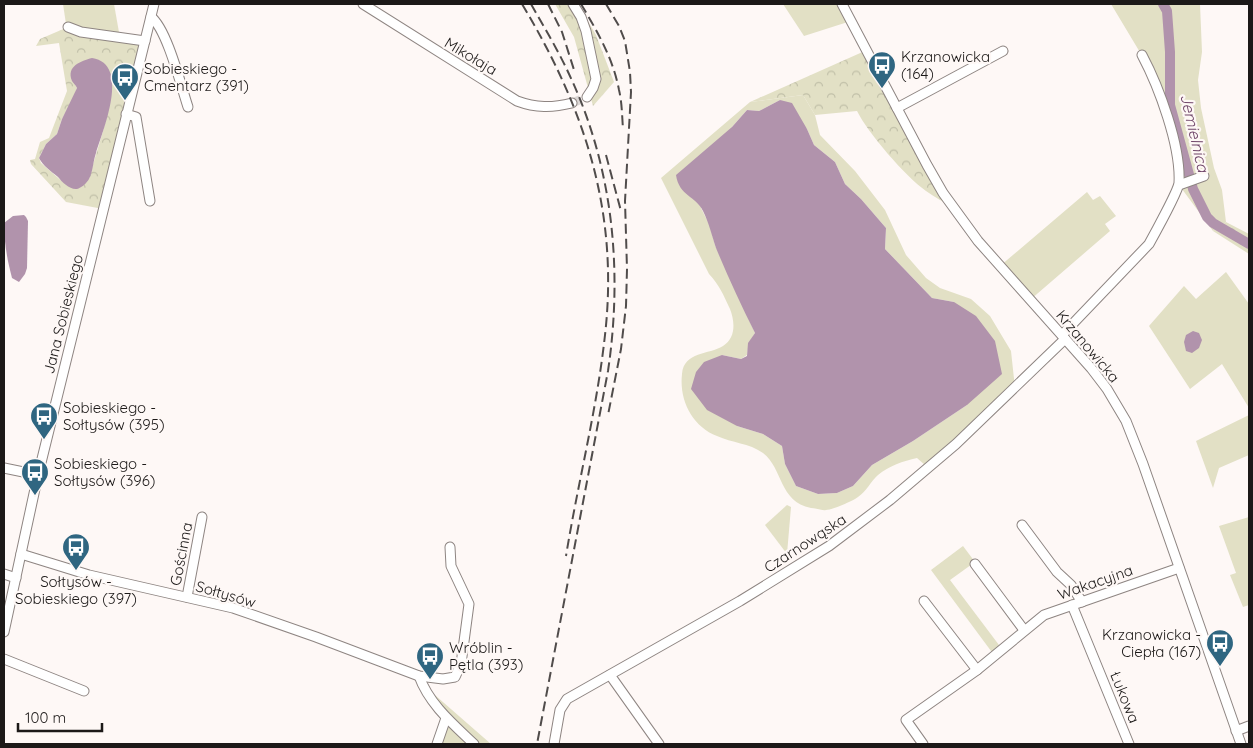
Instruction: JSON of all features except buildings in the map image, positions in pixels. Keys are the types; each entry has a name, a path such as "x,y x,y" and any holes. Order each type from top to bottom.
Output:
{"street":[{"name":"Jana Sobieskiego","path":"4,632 38,475 154,4"},
{"name":"Mikołaja","path":"363,4 517,102 539,108 557,107 572,103"},
{"path":"573,4 581,16 586,31 596,79 594,88 587,98"},
{"name":"Krzanowicka","path":"842,4 935,179 963,222 1100,380 1119,407 1141,458 1239,743"},
{"path":"151,18 157,23 171,55 188,107"},
{"path":"68,27 81,32 145,41"},
{"path":"897,108 1003,51"},
{"name":"Czarnowąska","path":"554,744 560,710 565,701 740,601 829,546 890,500 956,444 1063,337 1149,244 1179,185 1178,163 1169,120 1142,55"},
{"path":"126,114 136,117 150,201"},
{"path":"1179,185 1204,176"},
{"path":"4,468 38,475"},
{"name":"Gościnna","path":"187,597 202,517"},
{"path":"1022,525 1057,572 1071,585 1082,602"},
{"name":"Sołtysów","path":"21,554 89,576 242,611 418,676 443,679 455,677 461,664 469,604 450,566 450,547"},
{"path":"976,564 1024,630"},
{"name":"Wakacyjna","path":"923,744 906,720 977,670 1044,614 1179,568"},
{"path":"4,574 16,578"},
{"path":"924,601 977,670"},
{"name":"Łukowa","path":"1072,605 1129,744"},
{"path":"4,659 84,691"},
{"path":"610,675 659,744"},
{"path":"418,676 424,688 446,718 474,744"},
{"path":"437,744 446,718"},
{"path":"1236,731 1249,726"}],"green space":[{"path":"63,4 114,4 120,38 66,24"},
{"path":"555,4 578,4 596,35 614,82 593,106 574,37"},
{"path":"783,4 842,4 851,21 804,36"},
{"path":"1111,4 1200,4 1202,52 1198,80 1201,108 1214,168 1222,190 1226,222 1213,231 1179,185 1169,120 1144,59"},
{"path":"68,27 145,41 103,209 66,202 31,164 30,160 35,159 40,142 49,138 67,91 59,43 36,46 40,39","holes":["75,84 111,85 106,121 89,179 64,183 41,163 39,158 46,144 57,134 62,119 75,94 77,88"]},
{"path":"867,50 953,207 917,184 898,165 878,142 857,111 815,115 803,95 750,102"},
{"path":"803,95 815,115 820,135 855,171 885,210 906,255 926,278 940,288 971,299 990,316 1011,351 1015,388 926,466 917,458 896,464 878,475 858,497 829,510 801,505 793,499 782,484 769,459 763,453 752,447 708,432 694,419 685,402 683,393 682,374 687,361 692,357 717,349 727,343 732,334 733,319 723,294 709,274 661,178 750,102","holes":["780,100 807,129 814,145 835,162 845,184 886,228 885,249 932,298 954,302 967,405 913,441 872,465 853,486 837,493 818,494 796,486 785,464 782,446 763,434 737,426 722,355 741,359 747,355 749,343 755,333 715,245 710,226 701,208 732,127 747,110 759,111"]},
{"path":"1087,192 1093,200 1100,196 1116,216 1105,224 1110,231 1030,300 1000,266"},
{"path":"1226,222 1249,234 1249,254 1213,231"},
{"path":"1226,272 1249,304 1249,408 1222,364 1190,389 1149,326 1184,286 1196,299"},
{"path":"1249,415 1249,455 1219,468 1213,488 1196,441"},
{"path":"787,505 791,507 787,554 765,525"},
{"path":"1249,517 1249,605 1243,607 1230,575 1236,573 1219,526"},
{"path":"963,546 975,562 950,580 1002,649 994,655 931,570"},
{"path":"424,688 436,696 491,744 437,744 446,718"}],"shaded area":[{"path":"92,58 104,63 110,72 112,85 111,99 88,181 79,188 74,189 64,183 39,158 46,144 57,134 77,88 71,76 73,68 79,63"},
{"path":"780,100 792,103 814,145 835,162 845,184 886,228 885,249 932,298 954,302 976,316 995,341 1002,374 967,405 913,441 872,465 853,486 837,493 818,494 796,486 785,464 782,446 763,434 737,426 707,410 691,389 696,372 704,362 722,355 741,359 747,356 748,343 755,333 716,248 703,211 680,187 676,175 732,127 747,110 759,111"},
{"path":"24,215 28,221 27,268 19,282 12,278 6,250 4,223 13,216"},
{"path":"1193,331 1199,333 1202,340 1199,348 1192,353 1186,351 1184,342 1186,335"}],"waterway":[{"name":"Jemielnica","path":"1163,4 1167,11 1170,52 1170,105 1193,189 1207,217 1213,223 1249,244"}],"tunnel":[{"path":"572,103 587,97"}],"railway":[{"path":"522,4 564,83 580,122 602,204 607,246 608,290 602,363 566,556"},
{"path":"531,4 569,74 584,109 596,145 605,182 614,257 614,295 608,371 537,744"},
{"path":"548,4 562,32 575,73"},
{"path":"581,4 613,67 620,95 623,129"},
{"path":"606,4 619,26 625,41 631,92 625,201 626,306 621,349 608,415"},
{"path":"606,155 621,211"}],"place":[{"name":"Krzanowicka (164)","path":"882,89"},
{"name":"Sobieskiego - Cmentarz (391)","path":"125,101"},
{"name":"Sobieskiego - Sołtysów (395)","path":"44,440"},
{"name":"Sobieskiego - Sołtysów (396)","path":"35,496"},
{"name":"Sołtysów - Sobieskiego (397)","path":"76,571"},
{"name":"Krzanowicka - Ciepła (167)","path":"1220,667"},
{"name":"Wróblin - Pętla (393)","path":"430,680"}]}
